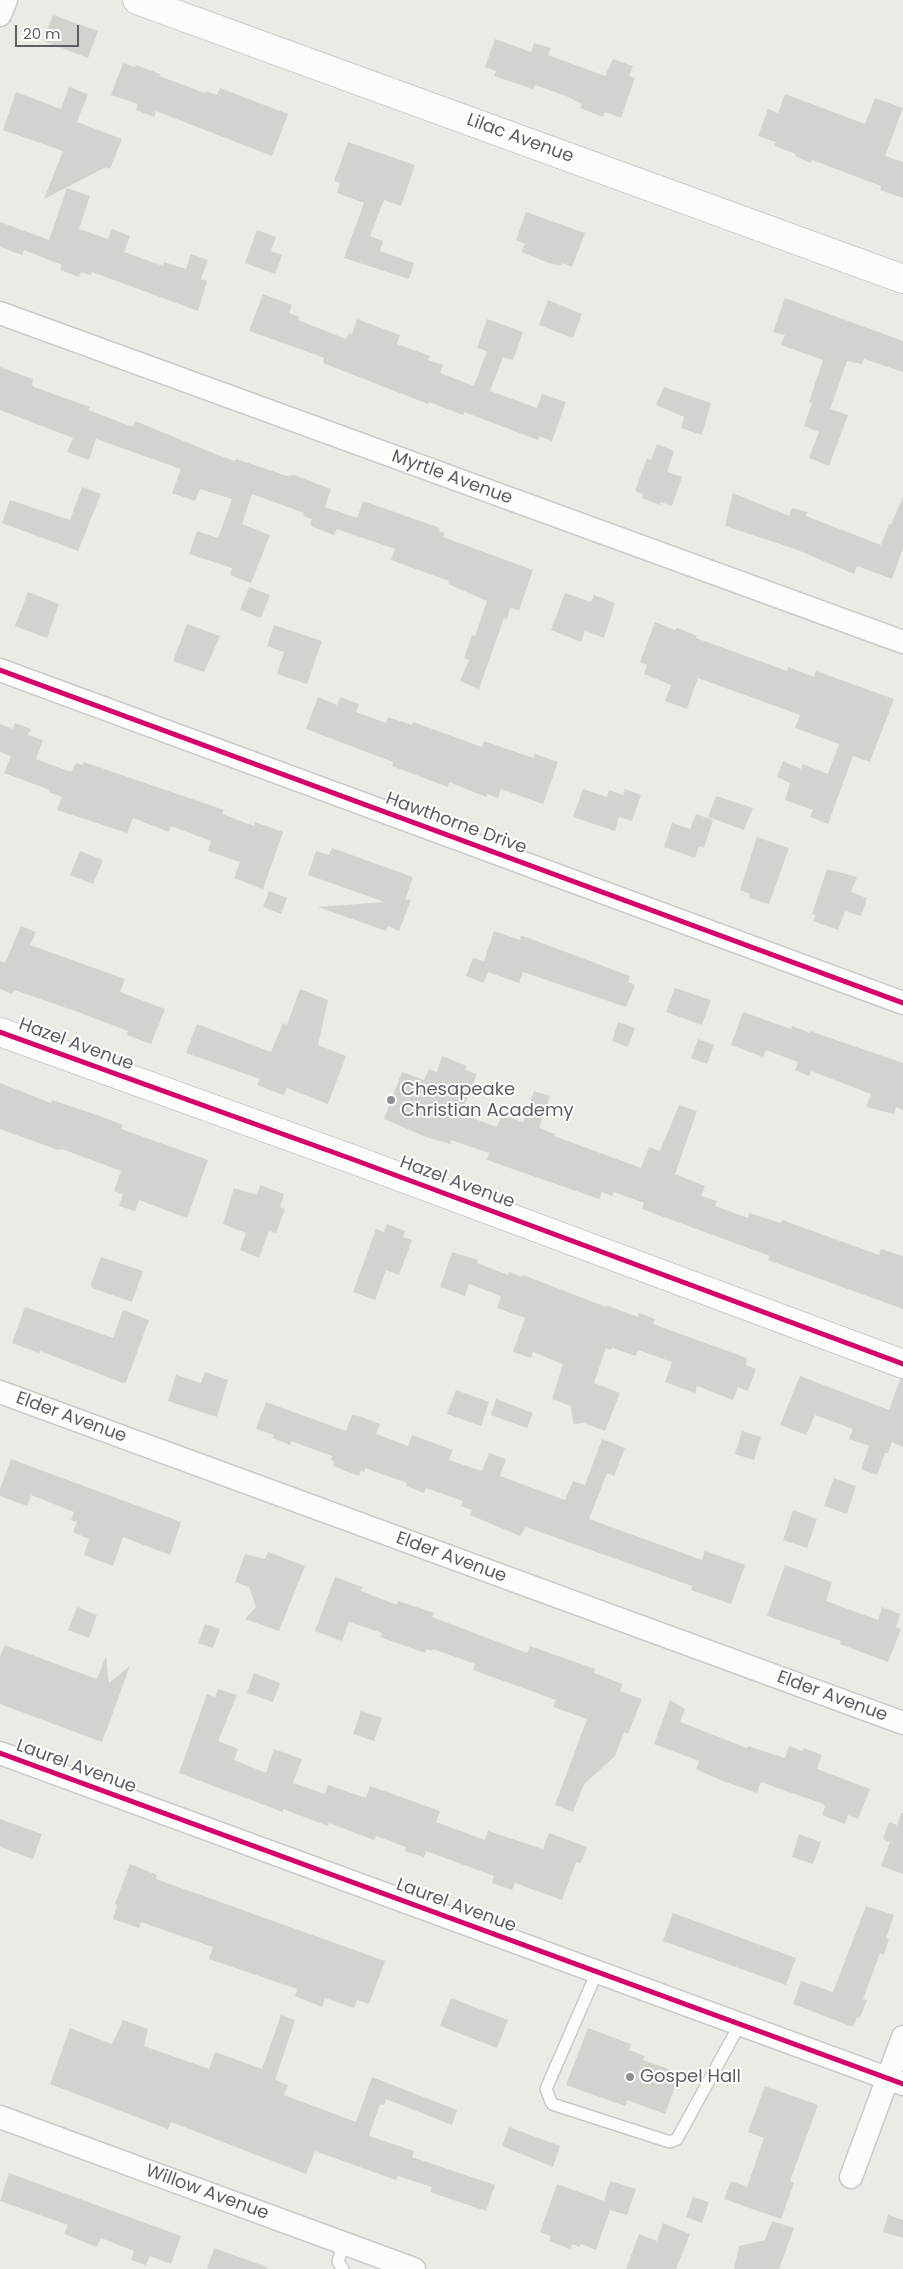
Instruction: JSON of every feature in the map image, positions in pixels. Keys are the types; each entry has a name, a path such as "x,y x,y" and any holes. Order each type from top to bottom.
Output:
{"street":[{"path":"0,15 6,0"},
{"name":"Lilac Avenue","path":"137,0 903,279"},
{"name":"Myrtle Avenue","path":"0,313 903,642"},
{"name":"Hawthorne Drive","path":"0,670 903,1003"},
{"name":"Hazel Avenue","path":"0,1032 352,1159 903,1364"},
{"name":"Elder Avenue","path":"0,1392 903,1723"},
{"name":"Laurel Avenue","path":"0,1753 896,2081"},
{"path":"851,2177 896,2081 903,2037"},
{"name":"Willow Avenue","path":"0,2117 414,2269"}],"lane":[{"path":"597,1972 546,2089 552,2104 670,2142 677,2139 740,2024"},
{"path":"343,2244 338,2262 343,2269"}],"building":[{"path":"53,15 98,31 88,58 43,41"},
{"path":"495,39 531,52 534,43 551,48 548,55 605,76 613,59 633,66 629,76 635,78 621,118 605,112 603,117 580,108 582,104 566,96 535,85 533,89 494,76 496,71 485,67"},
{"path":"123,63 135,67 136,65 160,74 159,76 205,93 206,91 217,95 220,88 288,114 272,156 156,111 154,117 136,110 138,104 111,95"},
{"path":"69,87 88,94 77,122 122,139 110,169 106,167 44,199 63,151 3,130 16,92 61,109"},
{"path":"785,94 865,124 875,98 903,108 885,156 903,162 903,198 880,190 881,186 812,160 811,163 795,156 796,154 774,146 776,142 758,136 768,109 778,113"},
{"path":"348,142 415,165 401,206 384,200 370,236 383,241 380,251 414,263 409,279 344,258 364,203 337,193 340,183 334,181"},
{"path":"67,188 90,196 79,229 108,239 112,229 130,236 124,252 163,266 164,262 186,269 191,254 208,260 201,279 207,281 198,311 92,272 90,275 81,272 79,277 60,270 62,265 24,250 22,255 0,247 0,222 49,240"},
{"path":"526,212 585,233 572,267 562,263 561,266 549,263 521,252 525,244 516,240"},
{"path":"257,230 276,237 271,251 282,255 275,274 245,263"},
{"path":"263,294 292,305 289,313 299,317 298,320 346,339 349,333 352,334 357,319 400,335 397,344 430,356 428,360 443,365 440,373 474,386 487,351 477,348 487,319 523,332 513,360 503,357 490,391 537,408 542,394 566,402 552,441 539,436 538,440 464,412 463,415 429,402 428,404 323,363 324,358 317,355 249,331"},
{"path":"785,298 903,341 903,372 864,359 862,364 847,361 830,409 848,415 829,466 809,458 819,432 804,426 812,403 809,402 823,360 781,345 785,335 773,332"},
{"path":"548,300 582,314 573,338 539,325"},
{"path":"0,367 33,379 32,385 34,387 90,407 88,410 133,427 135,421 235,461 236,459 287,476 294,475 331,489 325,507 357,518 363,501 440,528 439,531 445,533 443,537 533,570 519,610 510,608 507,619 504,618 479,689 460,681 469,660 464,658 472,635 475,636 487,601 448,584 449,581 391,560 395,549 337,529 334,535 313,527 310,525 312,519 303,516 304,513 252,494 242,524 270,535 251,583 230,575 232,568 189,554 197,531 218,538 232,499 200,489 195,501 172,493 181,469 96,439 89,460 67,452 73,438 0,410"},
{"path":"664,387 711,403 702,435 681,428 684,417 656,405"},
{"path":"657,444 674,451 667,472 682,477 672,506 661,502 660,505 642,498 643,494 635,491 647,458 651,460"},
{"path":"82,487 101,494 78,551 2,523 10,500 70,520"},
{"path":"733,493 789,516 792,508 808,512 806,516 881,545 903,496 903,548 892,579 857,566 854,574 795,549 725,526"},
{"path":"249,587 270,595 261,618 240,610"},
{"path":"28,592 59,604 47,638 15,626"},
{"path":"565,593 591,602 594,595 615,603 604,638 585,631 581,642 551,630"},
{"path":"655,622 675,630 677,628 697,636 696,638 787,671 788,667 814,677 816,671 894,699 870,762 853,756 828,824 810,817 813,810 785,800 790,783 777,777 783,761 801,769 803,764 828,774 839,744 795,728 800,715 698,678 687,709 665,701 671,685 644,674 647,665 640,662"},
{"path":"187,624 220,636 204,672 173,661"},
{"path":"274,625 322,641 307,684 277,674 284,652 267,646"},
{"path":"318,697 337,705 340,697 359,704 356,712 386,723 388,717 412,725 413,722 482,747 484,741 533,758 535,754 558,762 543,804 501,789 498,798 487,794 486,797 449,782 448,787 392,766 393,762 306,729"},
{"path":"15,723 31,729 28,735 43,740 36,759 71,772 76,763 82,765 84,762 224,810 222,814 254,826 255,822 283,832 263,889 234,878 240,862 208,851 211,841 171,826 169,832 133,818 127,833 57,810 62,797 49,792 50,790 4,773 11,756 0,752 0,724 13,729"},
{"path":"583,789 607,797 609,790 623,795 625,789 641,795 632,821 619,817 615,831 573,817"},
{"path":"716,796 753,808 744,830 708,817"},
{"path":"696,814 713,820 704,848 699,846 695,858 664,847 672,823 690,829"},
{"path":"757,837 789,848 769,904 749,898 750,894 740,890"},
{"path":"332,848 413,877 405,900 411,899 399,931 388,926 386,931 318,907 385,902 308,875 316,851 329,855"},
{"path":"80,851 103,860 93,884 70,875"},
{"path":"827,869 857,877 851,892 867,898 861,916 845,911 838,930 813,921 816,915 812,914"},
{"path":"269,891 287,898 281,914 263,907"},
{"path":"21,926 36,932 30,945 125,979 120,992 165,1009 151,1044 127,1035 128,1031 78,1012 14,990 12,994 0,989 0,961 5,963"},
{"path":"494,931 520,940 521,936 526,937 630,976 628,982 635,985 626,1007 523,972 519,983 488,972 484,983 466,976 473,958 484,961"},
{"path":"675,988 711,1000 702,1025 666,1012"},
{"path":"300,989 328,1000 318,1045 346,1056 328,1104 287,1088 284,1095 275,1092 257,1085 260,1079 186,1053 197,1024 271,1052 283,1023 287,1025"},
{"path":"743,1012 791,1029 792,1026 810,1033 810,1031 903,1063 903,1110 896,1107 894,1114 866,1107 871,1094 811,1071 809,1076 795,1070 798,1062 766,1050 763,1057 731,1045"},
{"path":"618,1022 635,1028 628,1047 612,1041"},
{"path":"698,1039 714,1045 707,1064 691,1058"},
{"path":"442,1056 467,1066 465,1070 477,1074 461,1114 497,1127 502,1115 523,1122 534,1091 550,1096 539,1128 555,1134 554,1136 641,1168 649,1147 660,1151 679,1105 697,1111 675,1174 705,1186 701,1196 717,1201 715,1206 748,1218 749,1213 781,1223 782,1220 879,1255 881,1249 903,1256 903,1309 768,1260 770,1256 642,1209 644,1203 614,1192 612,1196 602,1192 599,1199 487,1160 489,1153 451,1140 450,1144 426,1137 384,1119 402,1072 424,1080 429,1069 437,1072"},
{"path":"0,1083 51,1103 52,1100 100,1116 123,1125 121,1129 208,1160 187,1218 139,1200 135,1211 119,1206 123,1194 114,1191 121,1171 0,1129"},
{"path":"260,1185 284,1194 280,1207 285,1209 276,1233 269,1231 259,1258 240,1250 246,1233 223,1224 234,1188 257,1195"},
{"path":"387,1224 405,1231 403,1237 412,1240 399,1275 386,1270 375,1300 353,1292 376,1229 384,1232"},
{"path":"452,1252 478,1260 477,1263 508,1275 509,1272 522,1277 523,1275 606,1307 606,1305 638,1317 639,1313 655,1319 653,1324 747,1358 746,1365 756,1369 748,1391 738,1387 733,1400 697,1386 695,1393 665,1382 672,1362 638,1350 636,1356 612,1348 611,1350 606,1348 594,1383 620,1393 605,1431 584,1423 573,1424 571,1406 552,1399 563,1364 533,1352 531,1358 513,1352 525,1318 497,1308 501,1296 469,1284 465,1296 440,1287"},
{"path":"101,1257 143,1271 132,1302 92,1288 91,1284"},
{"path":"25,1307 113,1338 123,1310 149,1320 126,1382 123,1383 40,1351 39,1353 12,1343"},
{"path":"205,1372 228,1380 217,1417 168,1401 176,1375 201,1383"},
{"path":"800,1376 889,1410 900,1379 903,1379 903,1447 892,1442 888,1453 885,1453 877,1475 861,1469 869,1446 849,1439 853,1429 815,1415 806,1435 780,1425"},
{"path":"456,1390 489,1402 481,1426 447,1414"},
{"path":"496,1399 533,1413 527,1428 491,1415"},
{"path":"266,1402 346,1431 352,1415 362,1417 380,1424 376,1434 408,1446 412,1435 453,1450 449,1460 482,1471 489,1453 506,1459 500,1476 565,1500 573,1481 585,1485 602,1439 625,1448 614,1476 607,1473 589,1519 702,1560 705,1551 745,1565 731,1604 691,1590 692,1586 526,1527 520,1536 470,1515 472,1510 461,1506 463,1501 426,1488 424,1493 406,1486 407,1483 365,1468 364,1472 361,1470 359,1476 333,1466 332,1456 291,1441 290,1445 273,1438 274,1435 256,1429"},
{"path":"742,1431 761,1437 754,1460 735,1454"},
{"path":"11,1459 181,1522 170,1555 123,1537 113,1566 84,1555 89,1539 73,1532 77,1522 71,1520 74,1512 31,1495 27,1506 0,1496 0,1489"},
{"path":"834,1478 856,1486 847,1514 824,1506"},
{"path":"793,1510 817,1519 807,1548 783,1540"},
{"path":"268,1552 305,1566 279,1631 245,1619 256,1607 249,1587 235,1582 245,1554 265,1559"},
{"path":"785,1565 832,1582 826,1601 878,1620 882,1607 900,1614 896,1627 901,1629 888,1662 840,1644 841,1641 767,1616"},
{"path":"335,1577 362,1587 361,1591 397,1605 398,1601 434,1613 432,1617 527,1653 530,1646 595,1669 594,1673 623,1684 620,1691 642,1699 628,1734 624,1732 615,1756 584,1784 573,1812 555,1805 587,1719 553,1707 556,1700 473,1670 475,1664 433,1649 432,1651 427,1649 425,1653 380,1637 382,1633 349,1622 342,1641 315,1631"},
{"path":"77,1607 97,1615 89,1638 68,1630"},
{"path":"205,1624 220,1629 213,1648 198,1643"},
{"path":"5,1645 97,1679 106,1656 109,1683 130,1666 102,1742 0,1704 0,1657"},
{"path":"254,1673 280,1683 273,1702 247,1693"},
{"path":"218,1689 237,1695 218,1741 238,1749 234,1760 266,1773 274,1749 302,1759 293,1783 325,1794 328,1785 366,1798 370,1786 440,1811 436,1822 485,1840 488,1831 543,1849 549,1833 587,1847 581,1863 576,1862 562,1900 515,1883 512,1890 492,1883 494,1876 426,1851 424,1857 405,1851 406,1847 376,1836 374,1840 329,1823 328,1826 283,1809 283,1812 179,1773 207,1694 215,1697"},
{"path":"670,1700 685,1709 680,1722 747,1748 748,1746 785,1758 789,1746 802,1751 804,1748 822,1755 817,1769 870,1789 858,1819 848,1815 845,1824 822,1815 825,1807 823,1804 761,1782 757,1793 720,1780 696,1769 699,1761 654,1744"},
{"path":"361,1711 382,1718 374,1741 353,1734"},
{"path":"901,1813 903,1813 903,1874 881,1866 890,1842 883,1839 889,1822 897,1825"},
{"path":"0,1819 42,1834 33,1859 0,1847"},
{"path":"799,1834 821,1842 813,1864 792,1857"},
{"path":"130,1864 157,1875 156,1879 385,1961 369,2004 357,2000 354,2008 325,1998 322,2007 295,1996 297,1989 209,1959 213,1947 141,1922 139,1928 113,1919 117,1905 115,1904"},
{"path":"866,1906 894,1915 886,1938 889,1939 884,1955 880,1953 863,1999 867,2000 860,2018 857,2017 853,2027 793,2004 801,1981 833,1992"},
{"path":"673,1913 796,1958 786,1985 663,1941"},
{"path":"451,1998 508,2020 497,2048 440,2026"},
{"path":"281,2015 295,2020 275,2080 288,2085 284,2095 356,2122 372,2077 457,2110 452,2125 386,2099 384,2105 380,2104 369,2136 414,2151 412,2157 495,2185 486,2211 430,2192 432,2187 398,2176 396,2180 315,2151 306,2174 171,2122 168,2129 50,2084 70,2028 112,2044 123,2020 148,2029 144,2046 209,2069 215,2052 262,2069"},
{"path":"588,2028 631,2044 629,2050 645,2056 643,2060 680,2073 665,2114 627,2100 625,2106 566,2085"},
{"path":"765,2086 818,2105 790,2181 794,2183 781,2219 724,2199 731,2181 747,2187 764,2138 748,2132"},
{"path":"509,2127 560,2146 553,2167 502,2146"},
{"path":"9,2173 181,2236 171,2264 150,2256 146,2265 131,2260 134,2251 101,2238 97,2247 64,2234 68,2225 0,2201"},
{"path":"610,2181 636,2189 627,2215 610,2210 596,2250 581,2244 580,2247 572,2244 570,2249 549,2241 551,2236 540,2232 557,2184 604,2201"},
{"path":"693,2197 709,2202 702,2223 686,2217"},
{"path":"888,2215 903,2220 903,2238 883,2232"},
{"path":"772,2221 794,2228 779,2269 734,2269 739,2246 765,2240"},
{"path":"663,2223 690,2234 676,2269 626,2269 639,2234 657,2241"},
{"path":"214,2248 267,2267 267,2269 207,2269"}],"cycle path":[{"path":"0,670 903,1003"},
{"path":"0,1032 352,1159 903,1364"},
{"path":"0,1753 903,2084"}],"place":[{"name":"Chesapeake Christian Academy","path":"391,1100"},
{"name":"Gospel Hall","path":"630,2077"}]}
